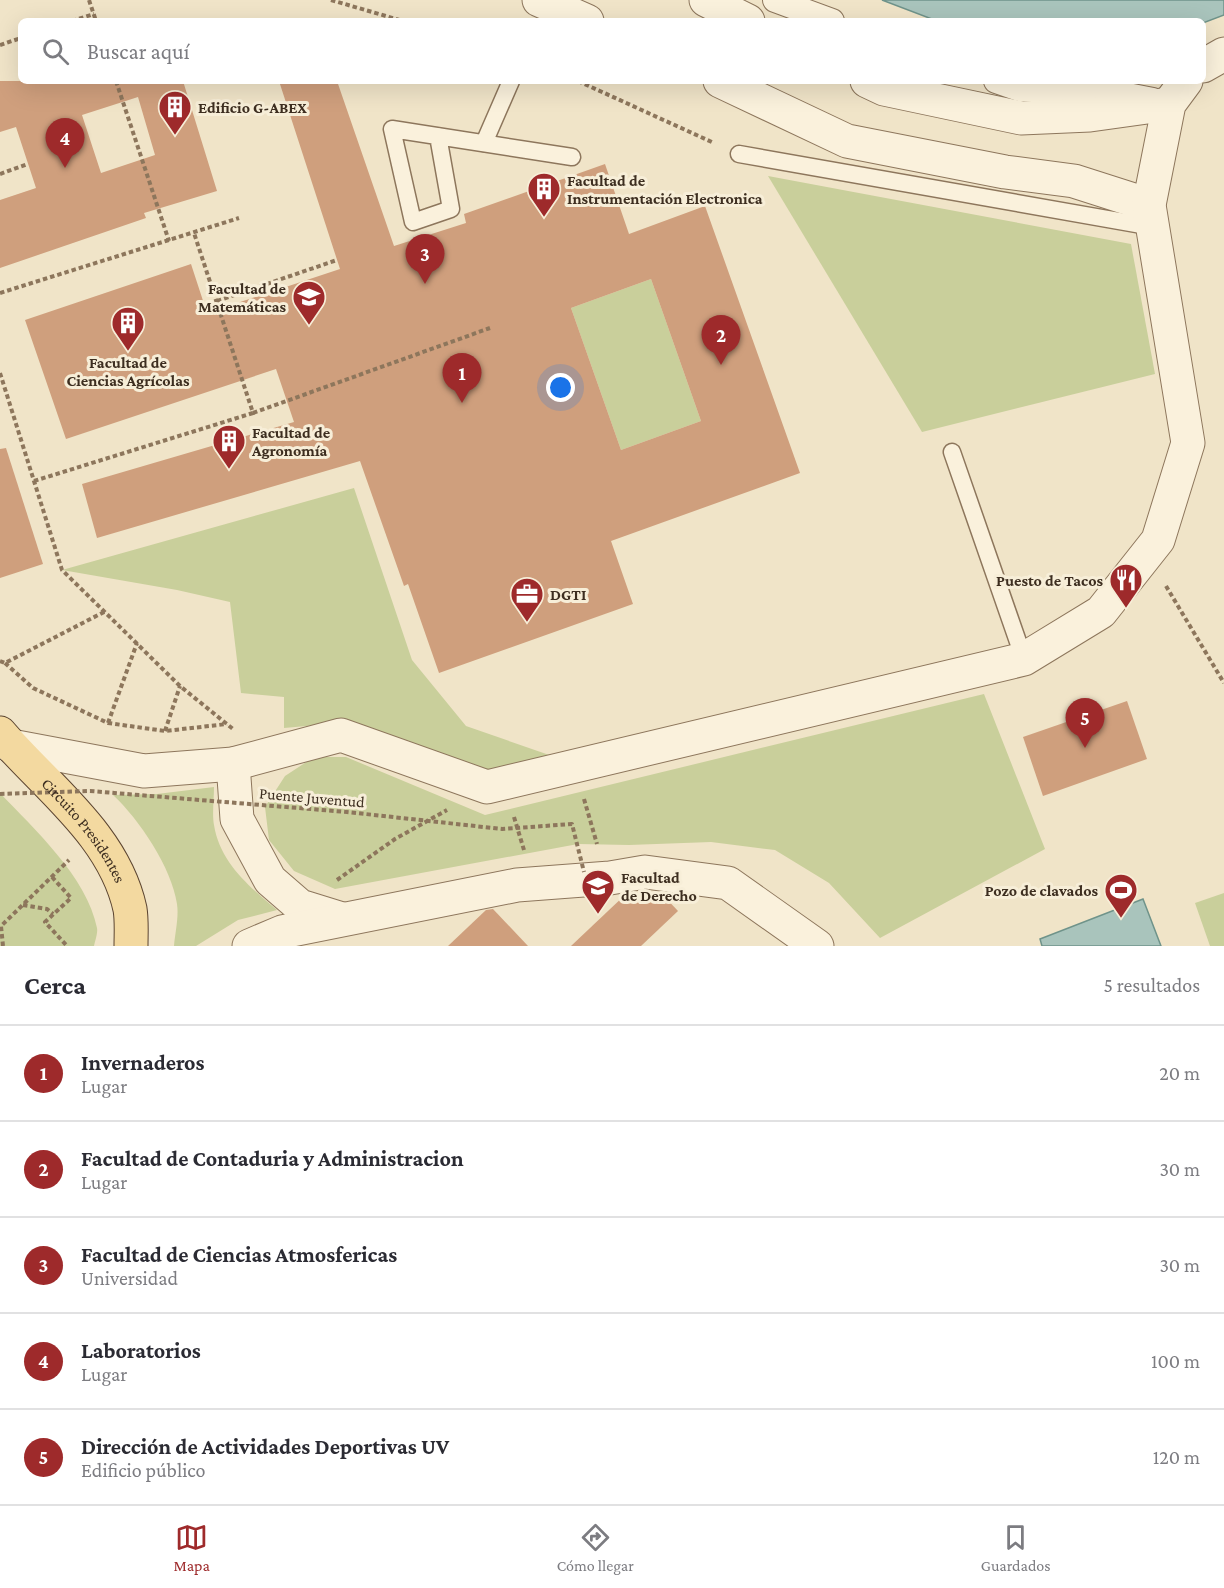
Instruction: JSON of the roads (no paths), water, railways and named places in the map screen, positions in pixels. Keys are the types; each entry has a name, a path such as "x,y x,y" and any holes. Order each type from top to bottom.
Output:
{"main road":[{"name":"Circuito Presidentes","path":"4,741 66,800 115,866 130,910 131,946"}],"street":[{"path":"706,0 742,18"},
{"path":"775,0 824,18"},
{"path":"540,6 578,18"},
{"path":"1206,64 1224,54"},
{"path":"726,84 847,141 1005,172 1074,181 1151,216"},
{"path":"873,84 884,89 1021,118 1090,115 1178,92"},
{"path":"1004,84 1018,89 1178,92"},
{"path":"4,741 144,771 233,764 340,735 496,785 1024,659 1101,612 1146,556 1158,540 1188,443 1151,216 1178,92"},
{"path":"233,764 237,819 270,880 300,906 344,920"},
{"path":"249,946 282,932 517,885 597,875 645,872 728,883 817,946"}],"lane":[{"path":"484,143 510,84"},
{"path":"438,136 451,209 413,222 392,129 438,136 484,143 572,157"},
{"path":"739,154 1151,216"},
{"path":"952,452 1024,659"}],"water":[{"path":"882,0 1224,0 1224,15 1206,22 1206,18 929,18"},
{"name":"Pozo de clavados","path":"1143,899 1161,946 1042,946 1040,939"}],"place":[{"name":"Edificio G-ABEX","path":"175,136"},
{"name":"Laboratorios","path":"65,168"},
{"name":"Facultad de Instrumentación Electronica","path":"544,218"},
{"name":"Facultad de Ciencias Atmosfericas","path":"425,284"},
{"name":"Facultad de Matemáticas","path":"309,326"},
{"name":"Facultad de Ciencias Agrícolas","path":"128,352"},
{"name":"Facultad de Contaduria y Administracion","path":"721,365"},
{"name":"Invernaderos","path":"462,403"},
{"name":"Facultad de Agronomía","path":"229,470"},
{"name":"Puesto de Tacos","path":"1126,609"},
{"name":"DGTI","path":"527,623"},
{"name":"Dirección de Actividades Deportivas UV","path":"1085,748"},
{"name":"Facultad de Derecho","path":"598,915"},
{"name":"Pozo de clavados","path":"1121,919"}]}
